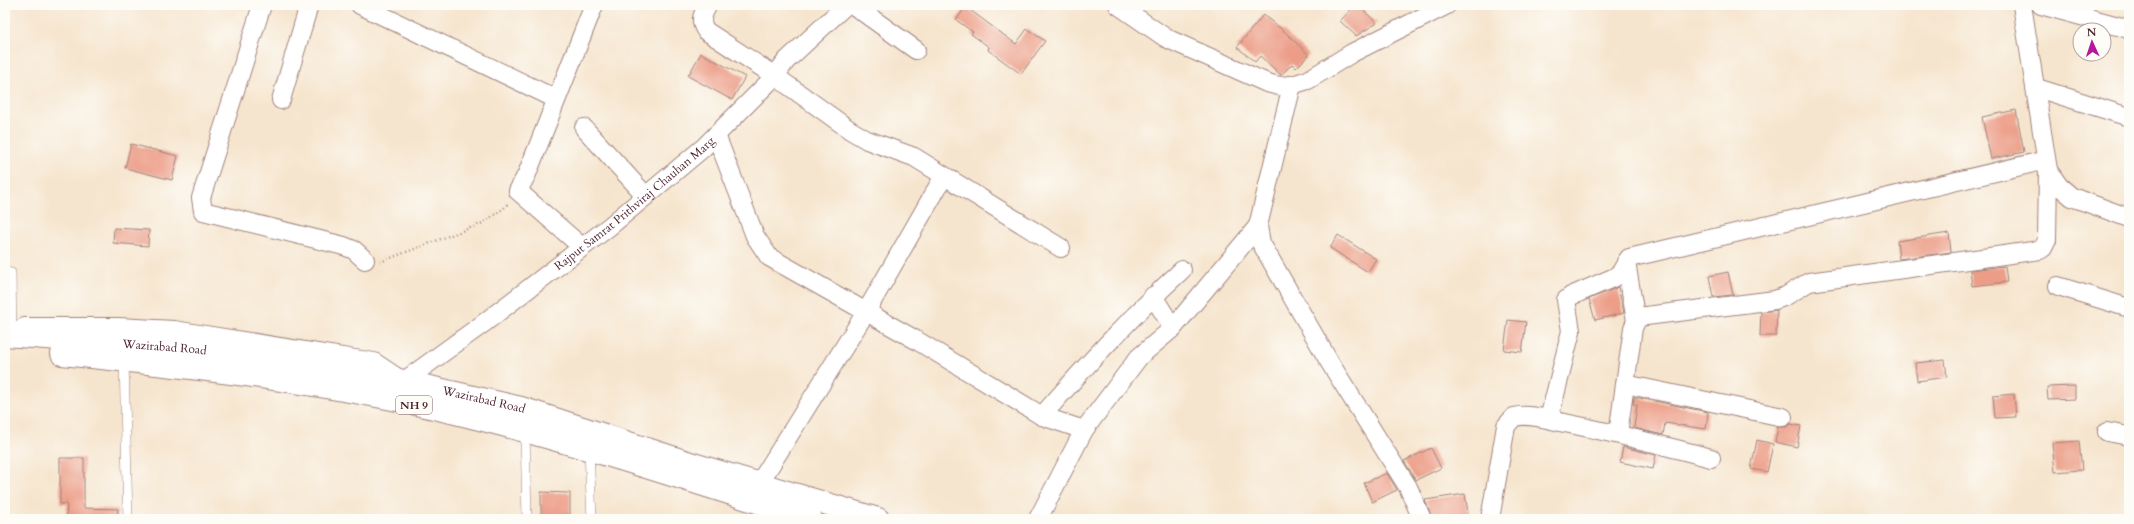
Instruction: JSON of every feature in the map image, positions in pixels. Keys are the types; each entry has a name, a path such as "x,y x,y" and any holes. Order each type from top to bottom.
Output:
{"highway":[{"name":"Wazirabad Road","path":"7,340 195,349 303,364 403,392 810,519"},
{"name":"Wazirabad Road","path":"7,340 124,360 187,366 403,392 521,408 690,463 760,482 878,519"}],"street":[{"path":"262,5 202,198 202,211 344,246 354,250 365,260"},
{"path":"281,100 309,5"},
{"path":"360,5 556,99"},
{"path":"582,247 518,191 527,174 594,5"},
{"path":"708,5 702,17 701,24 706,31 775,76 867,140 914,157 1061,248"},
{"name":"Rajput Samrat Prithviraj Chauhan Marg","path":"403,392 484,323 646,196 716,135 775,76 786,61 846,5"},
{"path":"853,5 916,50"},
{"path":"1118,5 1166,38 1267,83 1279,86 1292,85 1308,80 1352,53 1447,5"},
{"path":"1636,321 1638,317 1645,315 1775,300 1786,296 1810,282 2040,250 2043,248 2047,240 2047,165 2022,5"},
{"path":"2041,5 2129,29"},
{"path":"1292,85 1258,226 1261,243 1330,362 1404,481 1422,519"},
{"path":"2036,88 2129,117"},
{"path":"584,128 646,196"},
{"path":"716,135 755,236 762,249 769,257 916,340 1042,416 1084,430"},
{"path":"2047,165 2060,186 2072,198 2129,218"},
{"path":"1549,420 1571,331 1566,300 1571,296 1616,277 1621,272 1626,262 1632,257 2047,165"},
{"path":"760,482 866,312 944,176"},
{"path":"1038,519 1084,430 1139,357 1173,328 1258,226"},
{"path":"1618,434 1636,321 1626,262"},
{"path":"1042,416 1093,357 1153,296 1182,270"},
{"path":"2058,286 2129,308"},
{"path":"1153,296 1173,328"},
{"path":"1625,384 1783,417"},
{"path":"1490,519 1506,426 1510,420 1518,415 1618,434 1711,458"},
{"path":"2107,432 2129,436"}],"lane":[{"path":"5,272 10,273 7,340"},
{"path":"124,360 128,519"},
{"path":"525,431 527,519"},
{"path":"589,451 592,519"}],"path":[{"path":"365,260 374,263 386,261 483,223 504,208 518,191"}],"building":[{"path":"1355,5 1358,5 1377,23 1356,36 1340,21"},
{"path":"966,7 1016,44 1027,29 1045,41 1021,74 988,50 989,47 971,34 973,32 956,20"},
{"path":"1263,15 1284,31 1309,55 1296,68 1292,64 1281,75 1260,56 1255,62 1237,47"},
{"path":"701,53 745,77 732,100 688,76"},
{"path":"2016,110 2024,152 1991,159 1982,117"},
{"path":"131,144 178,156 172,180 125,168"},
{"path":"114,228 149,230 148,246 113,243"},
{"path":"1949,233 1951,252 1899,259 1897,241"},
{"path":"1338,235 1376,259 1368,272 1330,248"},
{"path":"2005,266 2007,282 1972,286 1970,270"},
{"path":"1728,272 1733,295 1713,297 1709,276"},
{"path":"1618,287 1624,313 1595,320 1589,299"},
{"path":"1777,310 1776,336 1760,336 1761,312"},
{"path":"1508,320 1526,322 1522,352 1504,350"},
{"path":"1945,360 1947,377 1917,381 1915,363"},
{"path":"2075,386 2075,399 2048,400 2047,387"},
{"path":"2014,394 2016,417 1995,418 1993,396"},
{"path":"1634,397 1708,412 1706,429 1665,423 1663,435 1634,428 1637,405 1633,404"},
{"path":"1791,424 1801,426 1797,447 1775,442 1778,427 1786,427"},
{"path":"1757,440 1773,444 1767,472 1751,469"},
{"path":"2079,441 2082,470 2055,472 2052,443"},
{"path":"1623,447 1656,455 1653,469 1620,462"},
{"path":"1431,448 1441,468 1416,480 1404,461"},
{"path":"60,458 84,458 84,508 118,509 117,519 66,519 67,504 60,504"},
{"path":"1387,473 1397,490 1372,502 1364,483"},
{"path":"541,492 570,493 570,519 541,519"},
{"path":"1465,494 1469,519 1432,519 1425,500"}]}
